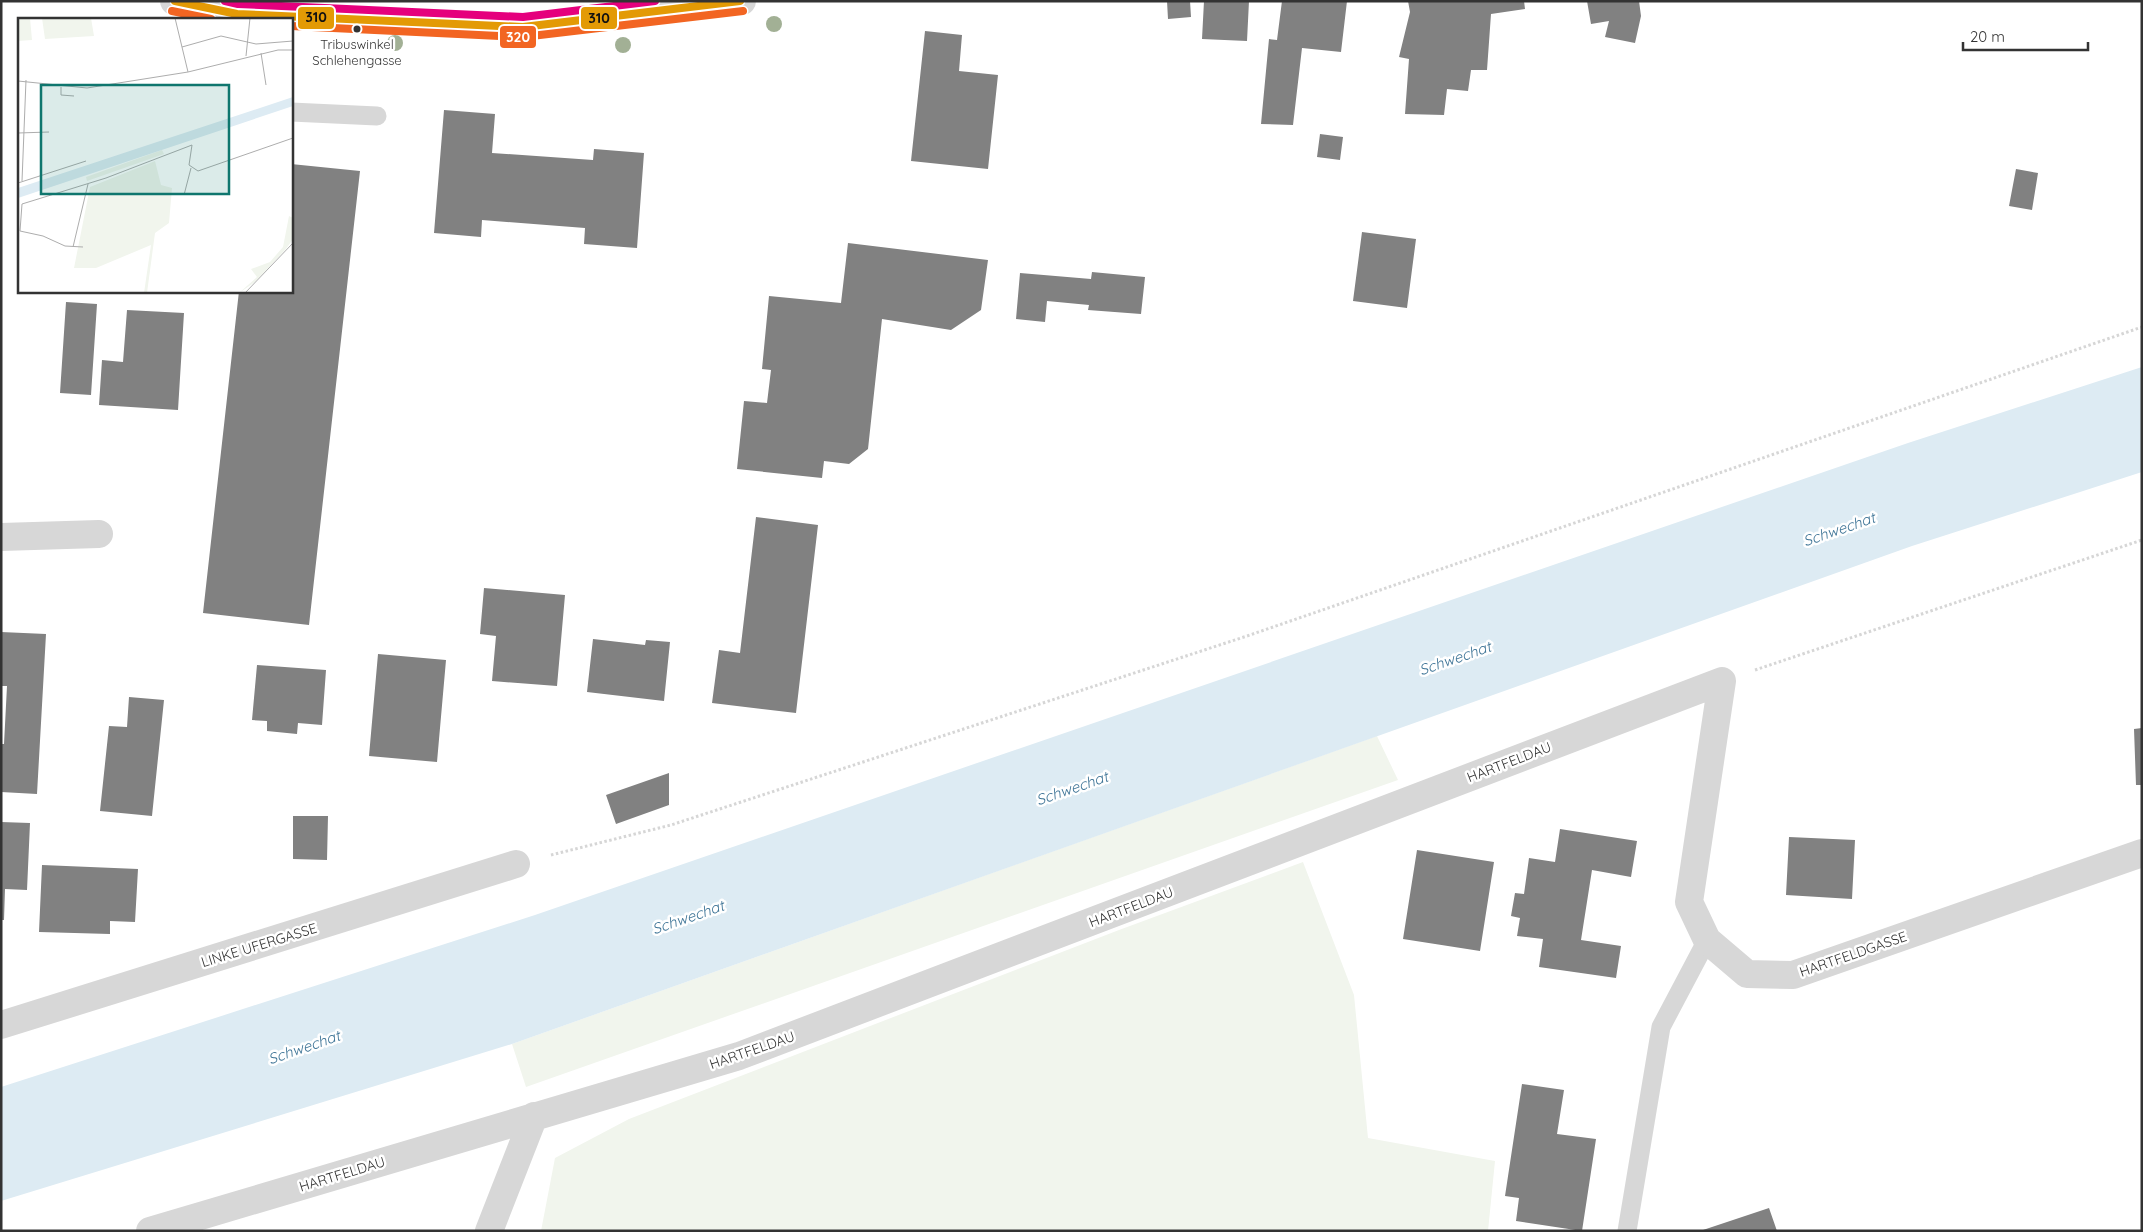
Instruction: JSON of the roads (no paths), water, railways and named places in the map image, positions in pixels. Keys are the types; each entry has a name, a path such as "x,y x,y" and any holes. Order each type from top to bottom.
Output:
{"street":[{"path":"174,1 236,16 284,18"},
{"path":"292,18 522,28 742,1"},
{"path":"1,537 100,534"},
{"name":"HARTFELDGASSE","path":"1722,681 1689,902 1707,940 1747,974 1793,975 2142,853"},
{"name":"HARTFELDAU","path":"150,1231 739,1056 1722,681"},
{"name":"LINKE UFERGASSE","path":"1,1025 516,864"},
{"path":"489,1231 534,1116"}],"lane":[{"path":"292,112 376,116"},
{"path":"1627,1231 1662,1027 1707,940"}],"water":[{"name":"Schwechat","path":"2142,367 2142,472 1912,546 512,1044 1,1201 1,1087 535,915 1908,443"}],"place":[{"name":"Tribuswinkel Schlehengasse","path":"357,29"}]}
